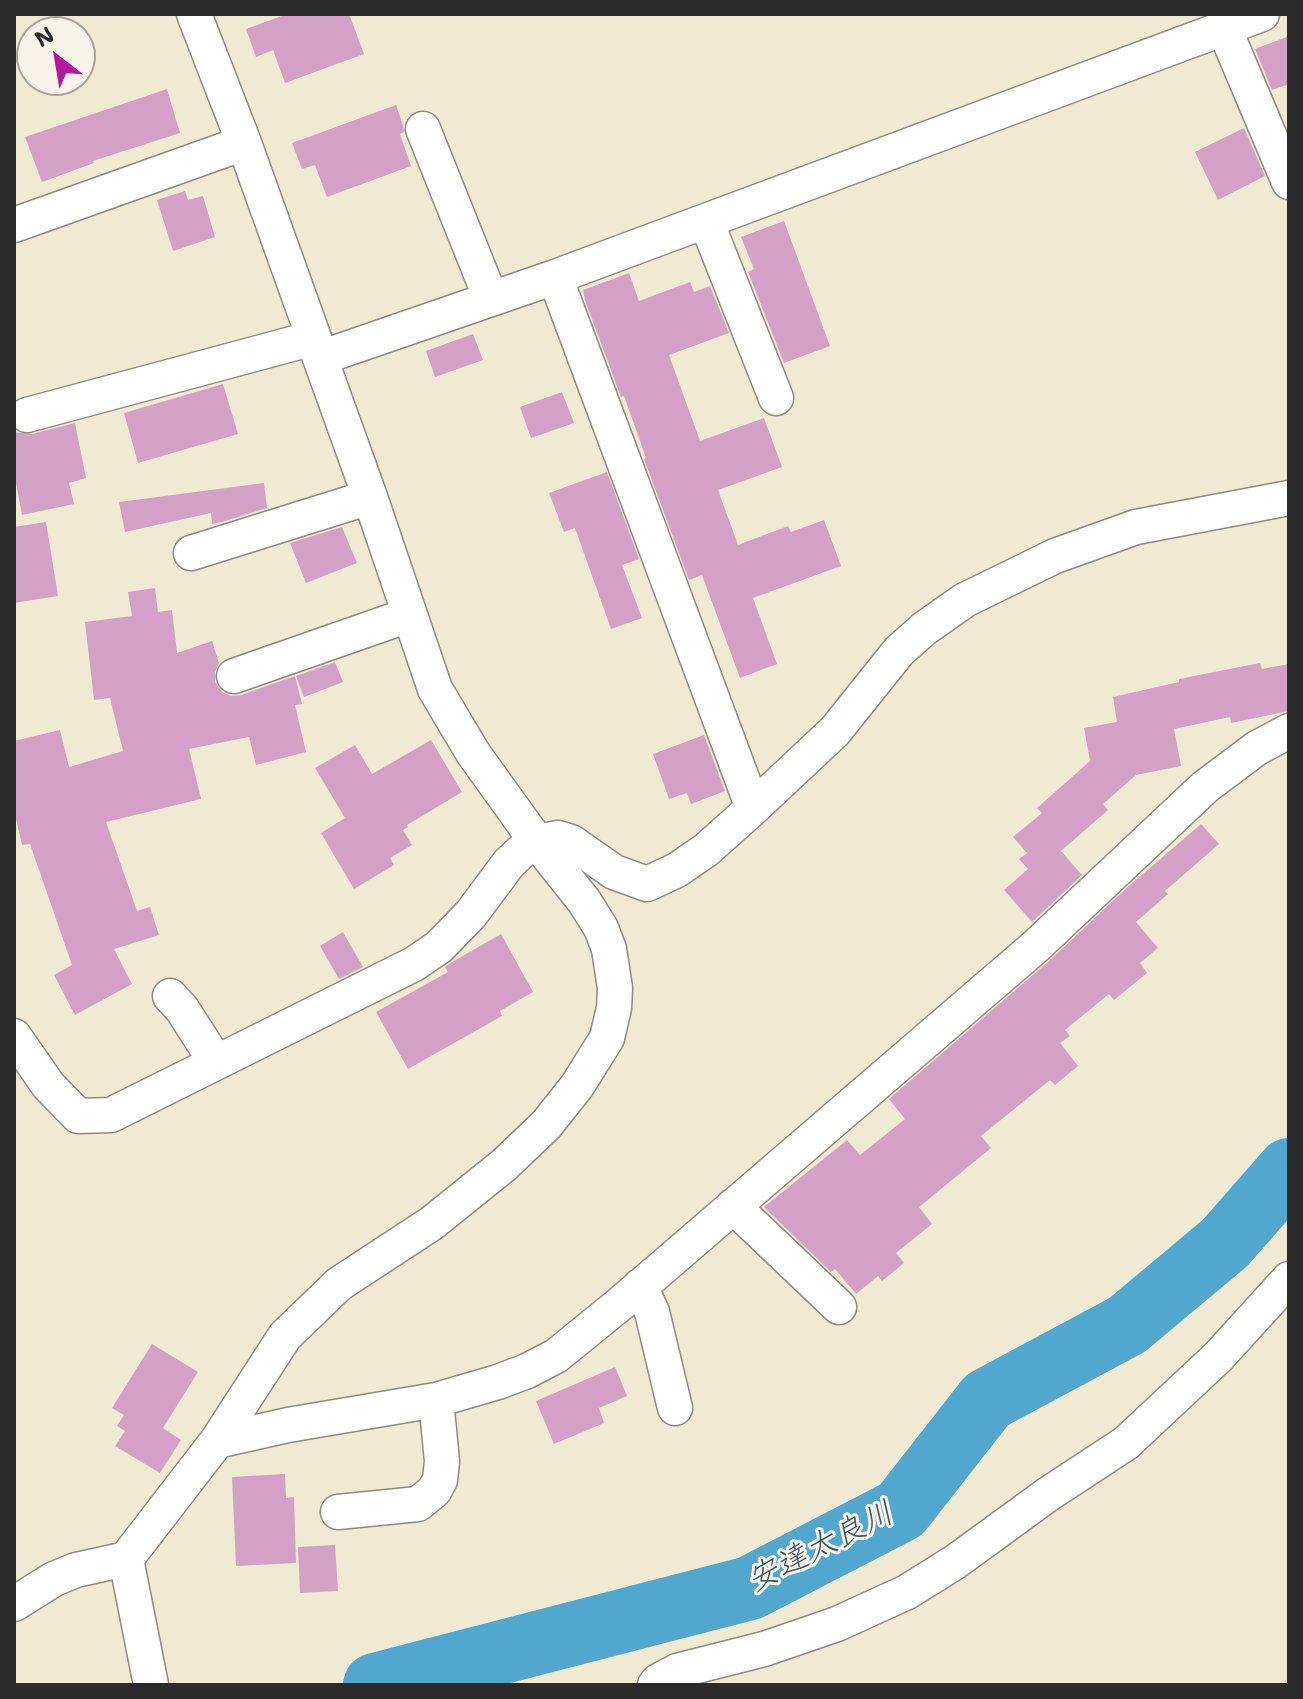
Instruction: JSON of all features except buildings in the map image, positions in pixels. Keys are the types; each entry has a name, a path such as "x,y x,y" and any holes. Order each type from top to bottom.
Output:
{"street":[{"path":"14,1604 54,1579 76,1570 126,1559 217,1441 285,1336 339,1284 432,1223 504,1165 546,1125 577,1086 607,1038 614,1008 615,988 609,949 601,928 473,753 435,689 244,143 194,14"},
{"path":"27,415 317,348 491,299 1262,14"},
{"path":"1224,28 1289,182"},
{"path":"423,129 491,299"},
{"path":"14,225 244,143"},
{"path":"706,221 776,398"},
{"path":"555,277 753,808"},
{"path":"191,553 370,497"},
{"path":"14,1036 48,1085 78,1116 111,1115 414,964 439,947 471,914 509,863 537,842 558,838 571,842 614,872 647,884 677,870 706,850 835,731 899,651 965,600 1055,556 1136,527 1289,498"},
{"path":"234,676 409,615"},
{"path":"217,1441 288,1425 436,1400 498,1382 556,1356 1035,947 1205,787 1257,748 1289,731"},
{"path":"170,996 182,1009 216,1062"},
{"path":"733,1206 839,1307"},
{"path":"655,1685 677,1671 764,1649 837,1624 907,1592 955,1562 1047,1495 1126,1443 1218,1357 1289,1279"},
{"path":"640,1286 652,1312 675,1408"},
{"path":"338,1512 418,1504 434,1491 440,1480 442,1461 436,1400"},
{"path":"126,1559 148,1672"}],"waterway":[{"name":"安達太良川","path":"375,1685 750,1588 901,1510 987,1400 1127,1325 1225,1243 1289,1170"}]}
